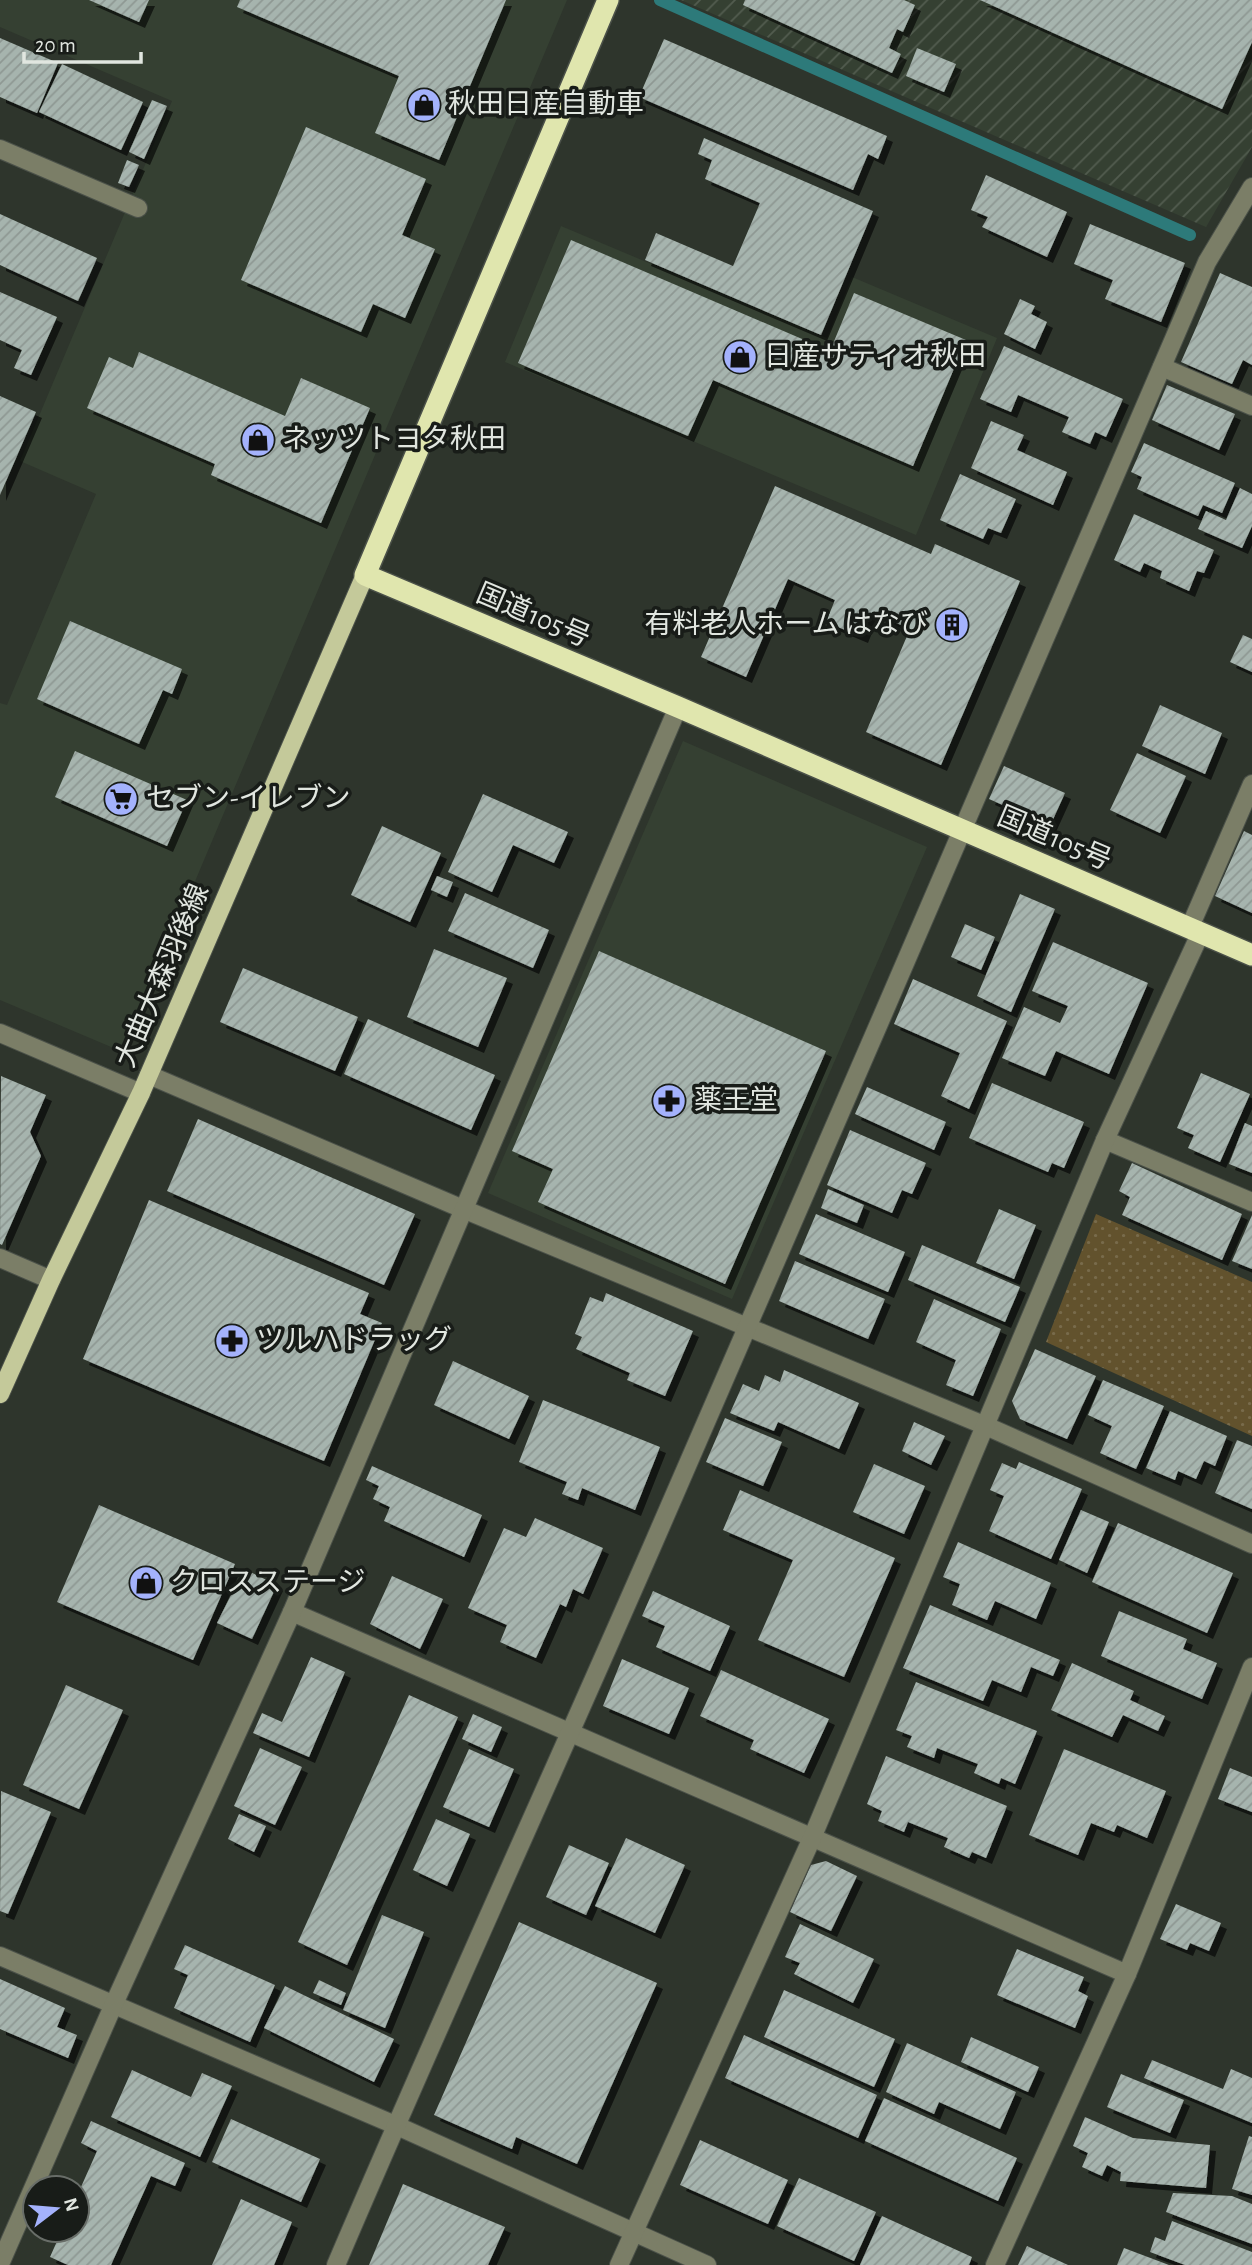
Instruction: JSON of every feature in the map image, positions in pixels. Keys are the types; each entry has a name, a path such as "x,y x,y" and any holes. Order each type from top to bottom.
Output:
{"highway":[{"path":"365,575 608,0"},
{"name":"国道105号","path":"365,575 1252,955"}],"main road":[{"name":"大曲大森羽後線","path":"0,1394 51,1280 141,1093 365,575"}],"street":[{"path":"0,149 138,208"},
{"path":"336,2265 395,2125 571,1733 748,1326 1207,262 1252,187"},
{"path":"1162,367 1252,406"},
{"path":"0,2264 113,2006 292,1612 678,707"},
{"path":"619,2265 812,1838 1195,930 1252,784"},
{"path":"0,1033 141,1093"},
{"path":"149,1075 463,1209 986,1426 1252,1544"},
{"path":"1105,1140 1252,1202"},
{"path":"0,1258 51,1280"},
{"path":"292,1612 1127,1974"},
{"path":"995,2265 1127,1974 1252,1667"},
{"path":"0,1956 395,2125 707,2265"}],"shaded area":[{"path":"0,0 567,0 123,1052 0,1000 0,703 7,705 96,494 20,461 172,101 0,27"},
{"path":"681,0 1252,0 1252,147 1206,227"},
{"name":"日産サティオ秋田","path":"561,226 827,338 852,277 997,338 916,535 505,362"},
{"path":"683,741 927,847 732,1299 488,1193"},
{"path":"1096,1214 1252,1282 1252,1436 1046,1342"}],"building":[{"path":"89,0 149,0 139,22"},
{"name":"秋田日産自動車","path":"240,0 506,0 439,160 375,133 399,76 237,7"},
{"path":"745,0 904,0 915,5 903,32 897,29 889,48 901,54 892,73 743,5"},
{"path":"980,0 1252,0 1252,42 1222,109"},
{"path":"0,38 58,63 37,113 0,97"},
{"path":"664,39 887,136 878,159 868,154 853,190 639,97"},
{"path":"917,48 956,64 944,92 906,76"},
{"path":"62,64 143,102 121,150 39,112"},
{"path":"152,100 167,106 144,159 129,152"},
{"path":"306,127 426,179 402,235 435,249 405,318 373,304 361,332 241,280"},
{"path":"704,138 873,211 821,335 645,260 656,233 733,266 760,203 705,179 712,160 698,154"},
{"path":"127,160 139,165 129,187 118,183"},
{"path":"986,175 1067,212 1047,257 982,227 988,217 971,210"},
{"path":"0,214 97,258 78,301 0,265"},
{"path":"1090,224 1185,263 1161,322 1105,299 1113,280 1074,264"},
{"name":"日産サティオ秋田","path":"571,240 830,351 854,293 966,340 913,466 713,380 688,436 518,363"},
{"path":"1220,273 1252,287 1252,365 1243,360 1232,384 1181,362"},
{"path":"0,292 57,317 31,375 14,368 22,350 0,340"},
{"path":"1020,299 1035,306 1031,314 1047,322 1035,349 1004,334"},
{"path":"1004,346 1123,399 1106,437 1095,432 1090,444 1062,432 1069,417 1018,395 1011,412 980,399"},
{"name":"ネッツトヨタ秋田","path":"139,352 285,416 301,378 370,408 321,523 211,475 215,464 87,408 109,357 133,368"},
{"path":"1167,385 1235,414 1219,450 1152,420"},
{"path":"0,396 36,412 0,495"},
{"path":"991,421 1024,435 1017,450 1067,472 1053,505 971,468"},
{"path":"1144,443 1235,483 1222,513 1203,505 1198,516 1137,489 1142,477 1131,472"},
{"path":"960,474 1016,499 1001,533 988,528 983,539 940,520"},
{"name":"有料老人ホーム はなび","path":"775,486 931,554 935,544 1020,581 941,765 866,732 910,629 872,612 862,637 826,622 835,600 788,579 746,677 701,657"},
{"path":"1240,488 1252,494 1252,526 1242,548 1198,529 1206,511 1226,520"},
{"path":"1134,514 1214,550 1204,573 1197,571 1189,591 1160,578 1162,571 1144,563 1140,572 1114,560"},
{"path":"70,621 182,669 172,694 163,690 139,744 37,699"},
{"path":"1243,635 1252,639 1252,672 1230,662"},
{"path":"1160,705 1222,733 1205,774 1142,746"},
{"name":"セブン-イレブン","path":"75,751 187,800 167,846 55,797"},
{"path":"1137,753 1186,776 1160,833 1110,810"},
{"path":"1004,766 1065,793 1050,826 989,799"},
{"path":"483,794 568,832 554,863 513,845 492,892 448,872"},
{"path":"382,826 441,853 410,922 351,895"},
{"path":"1244,831 1252,835 1252,913 1215,896"},
{"path":"437,876 453,882 447,897 431,890"},
{"path":"465,893 549,930 533,968 448,931"},
{"path":"1020,894 1055,909 1011,1012 977,996"},
{"path":"965,924 995,937 981,970 951,957"},
{"path":"1053,942 1148,983 1109,1074 1056,1051 1045,1076 1002,1058 1024,1007 1060,1023 1068,1006 1032,991"},
{"path":"434,949 507,978 478,1047 407,1017"},
{"name":"薬王堂","path":"599,951 826,1051 725,1284 538,1202 553,1169 512,1151"},
{"path":"243,968 358,1017 335,1071 220,1022"},
{"path":"913,979 1007,1021 969,1109 941,1096 960,1053 894,1024"},
{"path":"368,1019 495,1075 471,1130 344,1074"},
{"path":"1201,1073 1250,1094 1220,1162 1188,1148 1194,1135 1177,1128"},
{"path":"1,1076 46,1095 30,1132 41,1156 2,1245 0,1244"},
{"path":"992,1083 1084,1122 1064,1168 1052,1163 1048,1172 969,1138"},
{"path":"867,1087 946,1122 934,1150 855,1114"},
{"path":"198,1119 415,1214 384,1285 167,1191"},
{"path":"1245,1123 1252,1126 1252,1173 1229,1164"},
{"path":"850,1130 926,1163 912,1194 902,1190 892,1213 827,1185"},
{"path":"1132,1163 1242,1214 1222,1260 1122,1215 1130,1197 1119,1191"},
{"path":"828,1189 864,1205 857,1223 821,1208"},
{"name":"ツルハドラッグ","path":"149,1200 369,1293 360,1314 382,1323 324,1461 83,1359"},
{"path":"999,1209 1036,1225 1014,1279 976,1263"},
{"path":"816,1214 905,1252 888,1292 799,1254"},
{"path":"1252,1215 1252,1269 1232,1261"},
{"path":"922,1245 1020,1287 1005,1322 908,1280"},
{"path":"795,1261 885,1299 868,1339 779,1301"},
{"path":"606,1293 693,1331 665,1396 627,1380 630,1373 576,1349 582,1337 575,1334 590,1297 603,1302"},
{"path":"934,1299 1001,1329 973,1396 946,1385 956,1360 916,1342"},
{"path":"1035,1349 1096,1376 1067,1439 1020,1419 1012,1401"},
{"path":"453,1361 529,1396 509,1439 434,1405"},
{"path":"784,1370 859,1403 839,1449 778,1422 774,1431 730,1413 743,1384 759,1391 765,1375 780,1382"},
{"path":"1103,1380 1164,1406 1136,1469 1100,1453 1112,1426 1088,1415"},
{"path":"543,1400 660,1447 635,1510 582,1488 578,1500 562,1494 567,1482 519,1462"},
{"path":"1170,1411 1227,1436 1215,1466 1204,1461 1196,1479 1178,1471 1175,1480 1146,1468"},
{"path":"725,1418 782,1442 763,1486 706,1462"},
{"path":"914,1422 945,1436 931,1465 902,1451"},
{"path":"1237,1440 1252,1446 1252,1509 1215,1493"},
{"path":"1019,1462 1082,1489 1051,1559 989,1531 1004,1496 990,1490 1002,1463 1016,1469"},
{"path":"874,1464 925,1486 904,1534 853,1512"},
{"path":"372,1466 482,1515 464,1557 384,1521 390,1507 373,1499 379,1486 366,1480"},
{"path":"740,1490 895,1558 844,1677 758,1640 793,1560 723,1530"},
{"name":"クロスステージ","path":"99,1505 235,1564 193,1660 57,1602"},
{"path":"1081,1510 1109,1522 1087,1573 1059,1560"},
{"path":"535,1518 603,1548 583,1594 573,1589 566,1607 560,1604 536,1658 500,1642 507,1625 468,1608 504,1528 526,1537"},
{"path":"1118,1523 1233,1573 1207,1633 1092,1582"},
{"path":"958,1542 1051,1583 1036,1619 995,1601 987,1620 952,1605 960,1584 943,1577"},
{"path":"244,1569 277,1585 252,1639 217,1623"},
{"path":"392,1576 443,1599 420,1649 370,1624"},
{"path":"653,1591 730,1626 710,1671 656,1647 665,1626 642,1616"},
{"path":"930,1605 1060,1660 1053,1676 1031,1667 1021,1692 992,1680 983,1701 903,1668"},
{"path":"1119,1611 1187,1639 1183,1649 1217,1663 1202,1699 1101,1656"},
{"path":"311,1657 345,1672 309,1757 253,1733 262,1713 282,1722"},
{"path":"622,1659 689,1688 669,1734 603,1706"},
{"path":"1072,1663 1134,1691 1130,1700 1165,1716 1158,1731 1123,1715 1112,1737 1051,1710"},
{"path":"721,1670 829,1719 804,1773 750,1749 754,1740 700,1716"},
{"path":"916,1682 1037,1731 1015,1784 1001,1778 999,1784 974,1773 978,1764 937,1748 934,1758 907,1747 912,1736 896,1730"},
{"path":"66,1685 123,1710 79,1809 23,1785"},
{"path":"409,1695 458,1717 347,1965 298,1942"},
{"path":"473,1714 502,1727 491,1752 462,1739"},
{"path":"260,1748 302,1767 275,1825 234,1806"},
{"path":"469,1749 514,1769 489,1827 443,1807"},
{"path":"1064,1749 1166,1791 1147,1838 1117,1825 1114,1832 1091,1823 1078,1855 1029,1835"},
{"path":"886,1756 1007,1806 986,1858 972,1852 969,1858 944,1847 948,1838 908,1822 904,1832 878,1821 882,1811 867,1804"},
{"path":"1230,1768 1252,1777 1252,1812 1218,1799"},
{"path":"1,1791 51,1812 8,1914 0,1911"},
{"path":"239,1814 266,1826 254,1852 228,1839"},
{"path":"436,1819 470,1834 447,1886 413,1870"},
{"path":"626,1838 685,1865 655,1933 595,1906"},
{"path":"569,1845 609,1863 586,1915 546,1897"},
{"path":"826,1861 857,1876 831,1931 790,1912 811,1865"},
{"path":"1176,1904 1221,1923 1209,1951 1190,1943 1187,1950 1160,1939"},
{"path":"382,1915 424,1932 385,2028 343,2010"},
{"path":"519,1922 657,1983 577,2164 516,2137 512,2149 434,2115"},
{"path":"800,1924 874,1959 853,2003 794,1974 800,1963 785,1957"},
{"path":"185,1945 275,1985 250,2042 174,2008 188,1975 174,1969"},
{"path":"1017,1949 1084,1977 1078,1991 1088,1996 1075,2028 997,1995"},
{"path":"0,1979 65,2008 57,2027 77,2035 68,2058 0,2029"},
{"path":"319,1980 346,1993 341,2005 313,1993"},
{"path":"285,1986 394,2039 374,2082 264,2028"},
{"path":"784,1990 895,2039 874,2087 764,2037"},
{"path":"744,2035 877,2095 858,2138 725,2078"},
{"path":"971,2037 1039,2067 1028,2092 961,2062"},
{"path":"907,2043 1016,2092 1000,2129 939,2102 934,2114 886,2092"},
{"path":"1152,2060 1223,2089 1231,2069 1252,2078 1252,2123 1144,2078"},
{"path":"132,2070 191,2097 202,2073 232,2086 200,2157 111,2117"},
{"path":"1121,2074 1184,2100 1170,2133 1107,2107"},
{"path":"884,2098 1017,2158 998,2201 865,2141"},
{"path":"1085,2117 1133,2138 1210,2145 1206,2188 1120,2181 1121,2172 1107,2165 1102,2176 1082,2167 1088,2153 1073,2146"},
{"path":"231,2119 320,2159 301,2202 212,2162"},
{"path":"91,2121 185,2163 175,2186 151,2176 111,2265 68,2265 50,2257 56,2244 91,2244 91,2174 87,2174 97,2151 81,2143"},
{"path":"1249,2136 1252,2137 1252,2195 1232,2189"},
{"path":"700,2140 788,2180 768,2224 680,2185"},
{"path":"799,2178 876,2212 854,2261 777,2226"},
{"path":"403,2184 505,2227 488,2265 369,2265"},
{"path":"1173,2193 1232,2196 1252,2204 1252,2244 1166,2212"},
{"path":"241,2199 292,2222 274,2265 212,2265"},
{"path":"882,2216 972,2257 969,2265 860,2265"},
{"path":"1172,2221 1252,2252 1252,2265 1185,2265 1150,2252 1155,2237 1165,2241"},
{"path":"1027,2246 1068,2265 1018,2265"},
{"path":"1124,2248 1169,2265 1117,2265"}],"waterway":[{"path":"660,0 1190,235"}],"place":[{"name":"秋田日産自動車","path":"424,105"},
{"name":"日産サティオ秋田","path":"740,357"},
{"name":"ネッツトヨタ秋田","path":"258,440"},
{"name":"有料老人ホーム はなび","path":"952,625"},
{"name":"セブン-イレブン","path":"121,799"},
{"name":"薬王堂","path":"669,1101"},
{"name":"ツルハドラッグ","path":"232,1341"},
{"name":"クロスステージ","path":"146,1583"}]}
